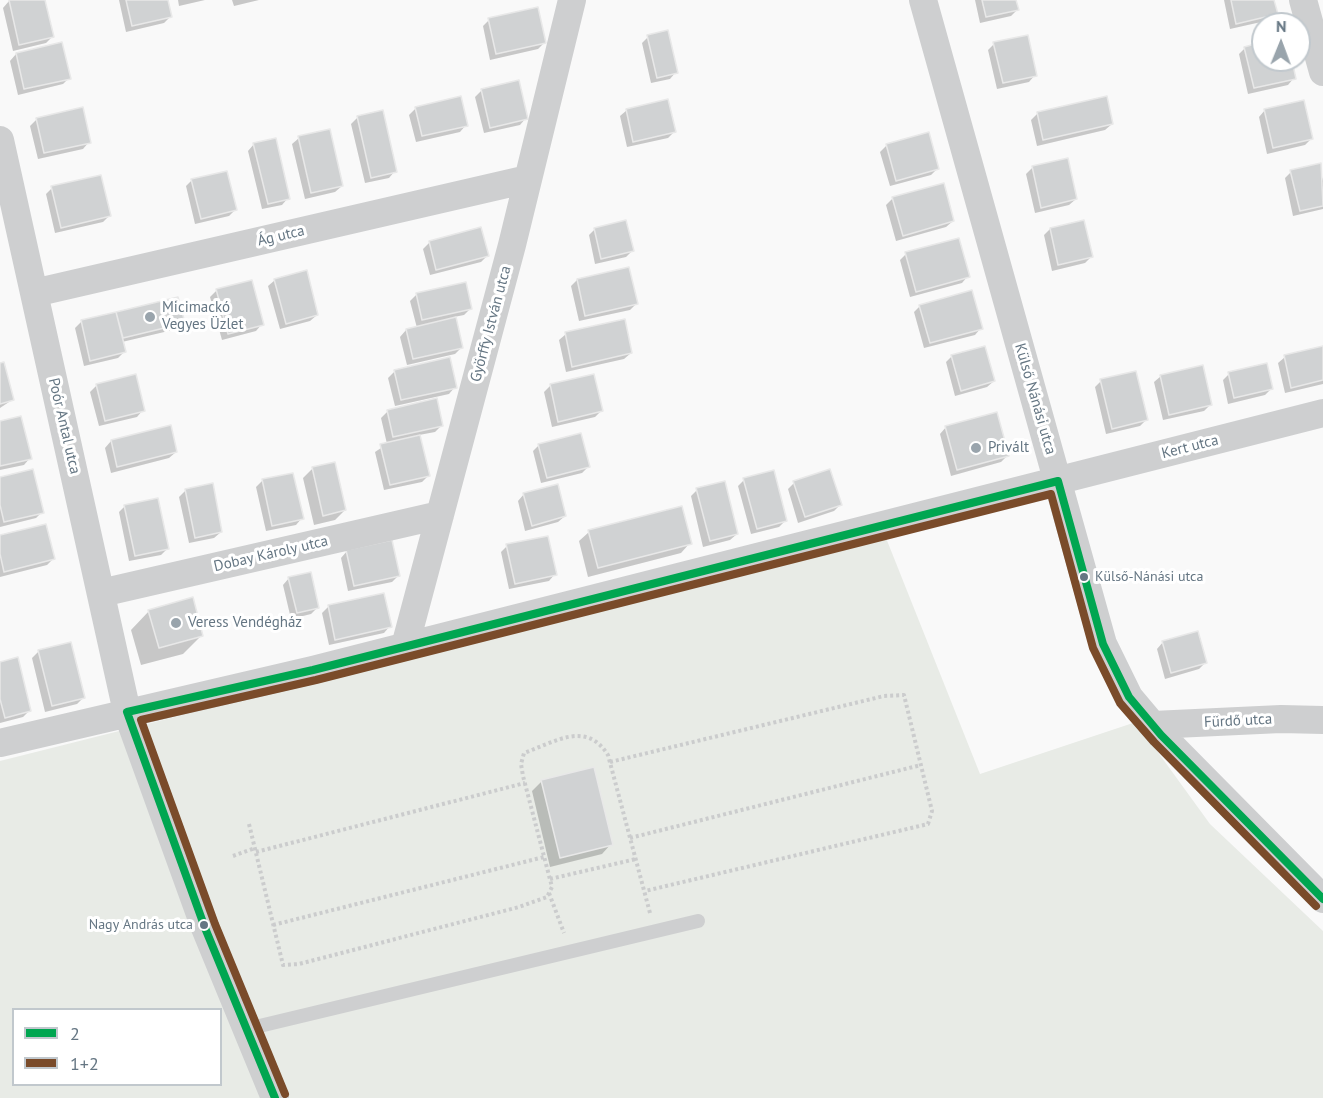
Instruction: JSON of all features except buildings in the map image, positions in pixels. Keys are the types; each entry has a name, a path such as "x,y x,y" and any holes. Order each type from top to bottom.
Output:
{"street":[{"name":"Györffy István utca","path":"405,646 528,179 572,0"},
{"name":"Külső Nánási utca","path":"923,0 1103,644 1129,697 1153,725 1323,899"},
{"path":"1303,0 1323,72"},
{"name":"Poór Antal utca","path":"0,140 128,712 205,928 275,1098"},
{"name":"Ág utca","path":"34,293 528,179"},
{"name":"Kert utca","path":"1058,481 1323,413"},
{"path":"0,743 405,646 1058,481"},
{"name":"Dobay Károly utca","path":"101,592 440,515"},
{"name":"Fürdő utca","path":"1153,725 1281,719 1323,720"}],"lane":[{"path":"247,1029 698,921"}],"path":[{"path":"610,762 896,694 904,695 932,810 928,824 645,891"},
{"path":"249,824 283,965 299,964 519,907 548,897 552,887 521,764 524,753 567,737 588,736 600,742 610,762 655,931"},
{"path":"630,838 921,765"},
{"path":"233,856 525,783"},
{"path":"273,925 544,857"},
{"path":"550,879 636,859"},
{"path":"549,893 570,951"}],"shaded area":[{"path":"886,538 980,774 1136,722 1210,824 1323,931 1323,1098 0,1098 0,761"}],"transit line":[{"name":"2","path":"275,1098 205,928 127,712 313,670 1058,481 1103,644 1129,697 1161,735 1323,899"},
{"name":"1+2","path":"285,1094 215,924 141,720 316,680 1051,494 1093,648 1120,703 1154,742 1316,906"}],"place":[{"name":"Micimackó Vegyes Üzlet","path":"150,317"},
{"name":"Privált","path":"976,448"},
{"name":"Külső-Nánási utca","path":"1084,577"},
{"name":"Veress Vendégház","path":"176,623"},
{"name":"Nagy András utca","path":"204,925"}]}
